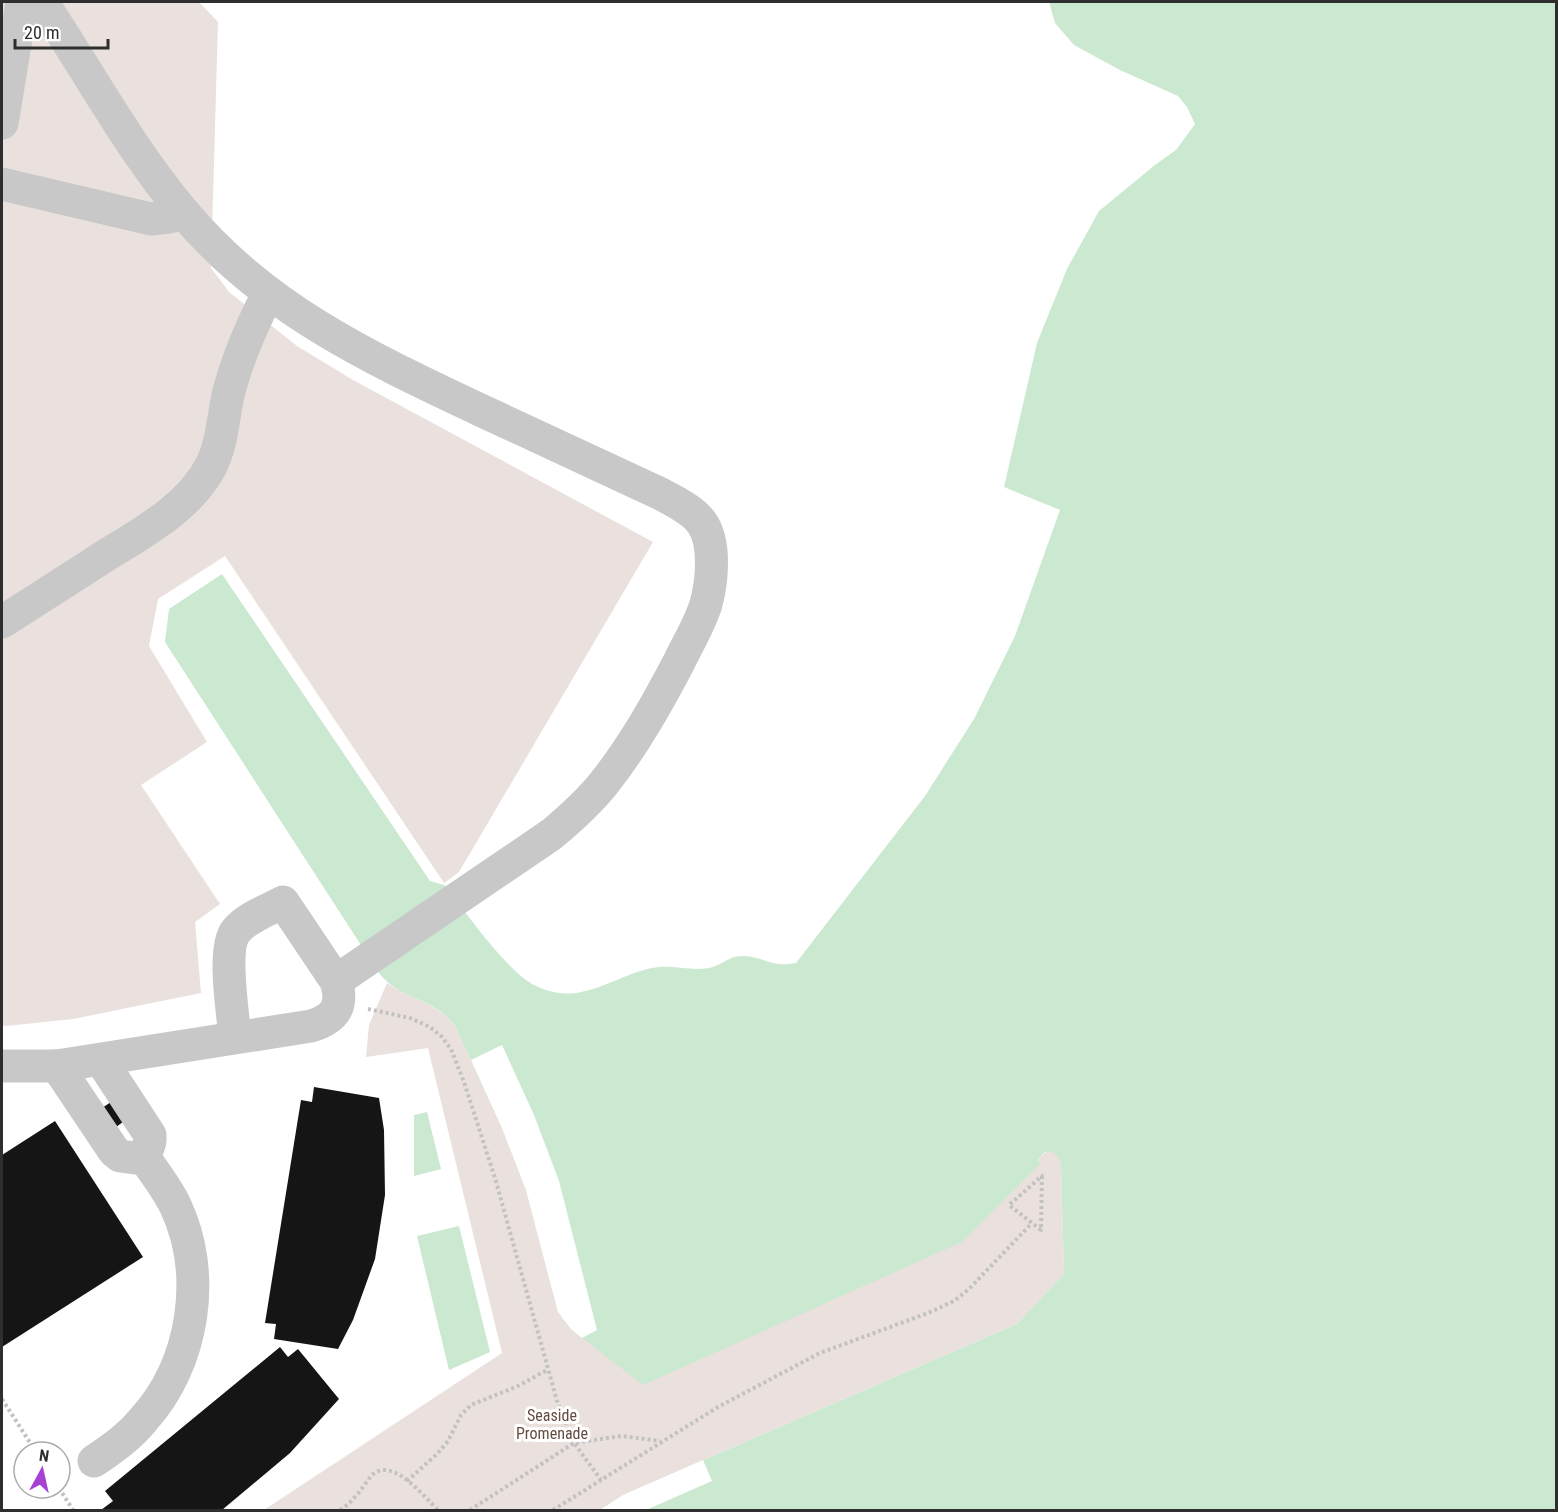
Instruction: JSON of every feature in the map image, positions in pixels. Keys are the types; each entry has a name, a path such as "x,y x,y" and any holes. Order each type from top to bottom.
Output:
{"street":[{"path":"2,123 22,2"},
{"path":"2,1066 57,1066 101,1060 311,1026 333,1016 337,993 367,960 552,834 582,808 604,784 652,713 696,628 706,604 711,576 711,548 703,524 684,507 662,494 395,370 323,331 268,294 228,259 184,213 138,151 42,2"},
{"path":"2,184 151,219 184,213"},
{"path":"2,622 169,514 196,489 211,465 220,439 237,364 248,333 268,294"},
{"path":"236,1037 228,951 231,939 236,931 246,923 283,902 337,993"},
{"path":"57,1066 114,1151 127,1158 135,1158 142,1155 151,1142 150,1135 101,1060"},
{"path":"94,1461 121,1442 157,1402 178,1364 188,1333 192,1268 186,1236 175,1206 159,1177 142,1155"}],"path":[{"path":"337,993 382,1011 410,1018 429,1027 442,1037 451,1049 495,1178 547,1370 565,1423 573,1443 601,1480"},
{"path":"1042,1176 1041,1230 1032,1223 1009,1205 1042,1176"},
{"path":"553,1510 718,1407 820,1353 954,1301 969,1289 1032,1223"},
{"path":"407,1481 443,1447 462,1415 471,1405 518,1386 547,1370"},
{"path":"2,1399 28,1440"},
{"path":"470,1510 573,1443 621,1436 661,1441"},
{"path":"340,1510 354,1499 373,1475 387,1470 398,1473 438,1510"}],"green space":[{"path":"2,2 199,2 218,22 211,268 229,292 297,346 353,380 653,542 459,872 444,883 225,556 158,599 149,646 207,742 141,785 220,904 195,922 201,993 73,1019 6,1026 2,1025"},
{"name":"Seaside Promenade","path":"387,983 440,1012 455,1026 502,1128 526,1190 554,1297 563,1320 1041,1163 1038,1160 1050,1151 1058,1155 1061,1167 1064,1274 1017,1324 623,1495 600,1510 264,1510 502,1353 428,1048 366,1057 369,1025"}],"shaded area":[{"path":"1049,2 1556,2 1556,1510 600,1510 623,1495 1017,1324 1064,1274 1061,1167 1058,1157 1052,1152 1045,1152 1038,1160 1041,1163 962,1242 643,1385 571,1329 558,1312 526,1190 502,1128 455,1026 437,1009 397,989 379,973 165,642 169,609 222,574 430,881 444,885 500,955 512,968 536,986 556,993 576,993 597,988 648,969 659,967 709,968 738,956 781,964 796,963 925,796 974,719 1015,636 1060,510 1004,487 1037,343 1067,269 1099,211 1176,150 1195,124 1187,107 1178,96 1120,70 1074,45 1055,23"},
{"path":"427,1112 441,1169 414,1176 414,1115"},
{"path":"459,1226 490,1352 449,1370 417,1236"}],"pier":[{"path":"502,1045 534,1115 559,1181 597,1330 582,1338 571,1329 558,1312 526,1190 502,1128 471,1060"},
{"path":"703,1460 712,1481 646,1510 600,1510 623,1495"}],"building":[{"path":"314,1087 379,1098 384,1130 385,1195 375,1259 353,1320 338,1349 274,1339 276,1324 265,1323 301,1100 312,1102"},
{"path":"114,1100 127,1119 112,1130 99,1110"},
{"path":"55,1121 143,1257 2,1347 2,1155"},
{"path":"280,1347 288,1357 298,1349 339,1399 290,1453 222,1510 101,1510 113,1501 105,1491"}]}
